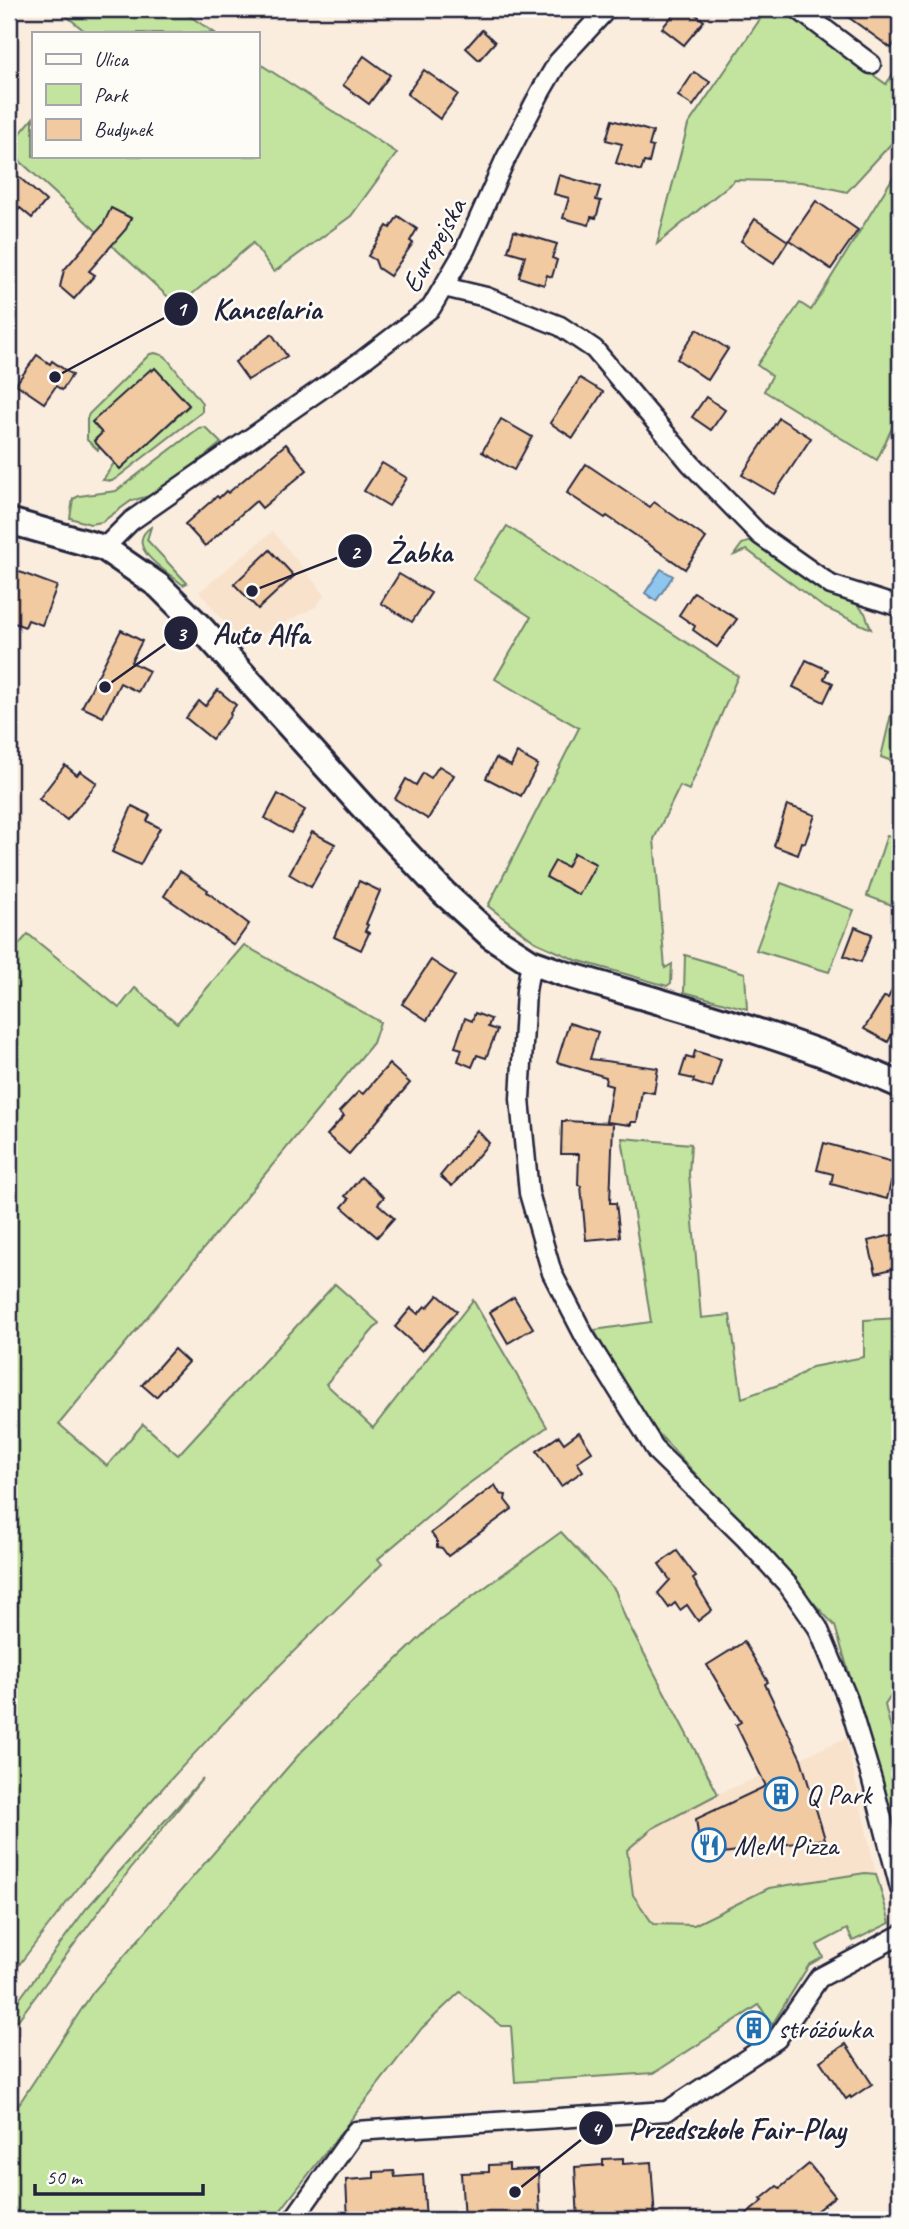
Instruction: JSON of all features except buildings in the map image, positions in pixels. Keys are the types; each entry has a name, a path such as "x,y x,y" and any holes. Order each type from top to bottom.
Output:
{"street":[{"name":"Europejska","path":"104,548 131,521 405,330 432,308 465,250 505,160 541,91 558,62 607,9"},
{"path":"798,9 872,64"},
{"path":"444,286 486,297 560,326 594,349 691,464 761,535 831,585 900,607"},
{"path":"9,520 104,548 159,586 202,629 444,893 491,936 531,962 788,1041 847,1061 900,1085"},
{"path":"531,962 526,990 520,1099 529,1193 552,1273 585,1337 657,1452 788,1584 818,1628 848,1700 900,1888"},
{"path":"293,2220 356,2131 667,2111 777,2039 819,1978 900,1935"}],"shaded area":[{"path":"273,531 325,595 316,607 243,644 199,592"},
{"path":"846,1738 876,1874 865,1873 769,1888 694,1925 653,1924 633,1895 627,1850 653,1828 718,1794"}],"green space":[{"path":"58,9 179,9 214,32 86,32"},
{"path":"767,9 780,9 886,84 900,64 900,134 847,192 802,182 735,180 657,244 688,125"},
{"path":"259,63 397,153 351,216 274,272 253,243 178,306 9,151 9,147 32,119 32,158 259,158"},
{"path":"900,166 900,411 877,460 764,391 772,376 757,365 800,303 811,310"},
{"path":"150,354 165,356 202,403 202,412 118,477 112,481 103,480 114,463 120,468 189,406 151,369 93,422 102,433 94,440 100,447 98,450 87,440 89,414"},
{"path":"205,427 221,443 153,495 131,501 102,522 90,524 70,518 73,499 116,491 199,428"},
{"path":"507,526 738,676 689,790 680,786 654,839 665,968 672,964 671,983 667,986 576,960 535,942 488,906 579,728 495,679 531,617 473,579"},
{"path":"151,527 147,540 187,583 183,585 144,551 143,535"},
{"path":"755,542 817,585 858,605 865,613 871,629 823,607 747,550 734,555 742,544"},
{"path":"897,689 900,691 900,764 881,757"},
{"path":"887,835 900,840 900,908 867,896"},
{"path":"781,883 854,910 829,972 756,950"},
{"path":"28,934 119,1008 135,988 177,1023 244,945 380,1022 373,1043 59,1424 107,1466 143,1424 178,1455 335,1284 379,1323 326,1384 373,1428 473,1300 547,1427 456,1493 378,1559 382,1564 236,1710 152,1800 96,1865 9,1978 9,956"},
{"path":"685,955 745,973 747,1009 684,992"},
{"path":"622,1138 691,1144 689,1174 701,1318 730,1315 742,1398 792,1380 812,1367 864,1357 864,1320 900,1318 900,1682 885,1705 900,1766 900,1845 835,1626 646,1420 594,1330 651,1322"},
{"path":"561,1532 615,1590 625,1617 718,1794 653,1828 627,1850 633,1895 653,1924 694,1925 769,1888 865,1873 876,1874 890,1923 853,1941 847,1929 817,1945 823,1957 809,1965 772,2025 759,2005 654,2073 515,2082 511,2026 501,2026 460,1992 422,2028 273,2220 9,2220 9,2119 93,1992 301,1752 432,1626"},
{"path":"203,1778 131,1868 9,2032 9,2013 86,1909"}],"water":[{"path":"661,569 673,576 656,601 645,593"}],"place":[{"name":"Kancelaria","path":"55,377"},
{"name":"Żabka","path":"252,591"},
{"name":"Auto Alfa","path":"105,687"},
{"name":"Q Park","path":"781,1794"},
{"name":"MeM Pizza","path":"709,1845"},
{"name":"stróżówka","path":"754,2028"},
{"name":"Przedszkole Fair-Play","path":"515,2192"}]}
